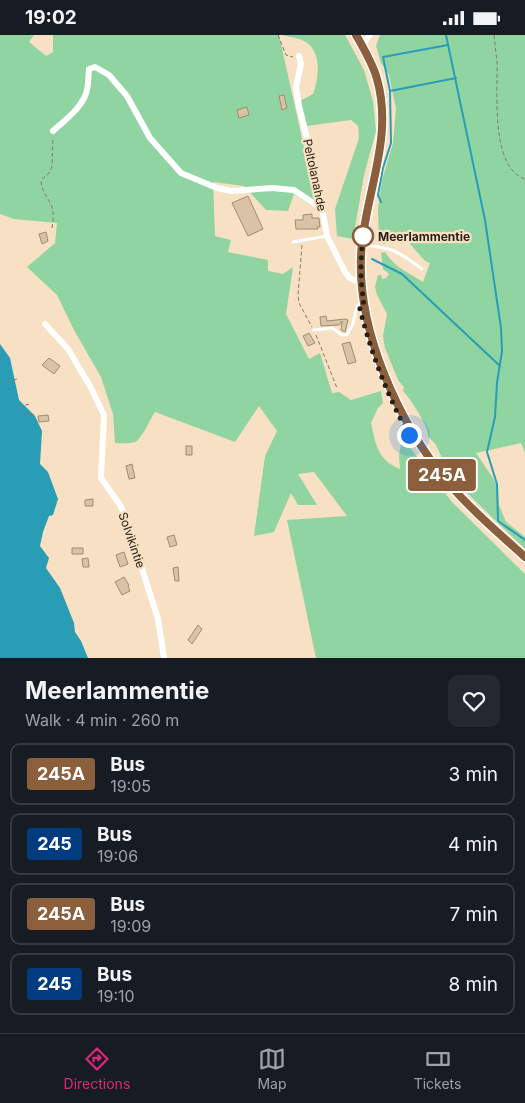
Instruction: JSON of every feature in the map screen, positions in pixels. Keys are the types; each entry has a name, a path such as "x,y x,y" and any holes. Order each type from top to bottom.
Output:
{"street":[{"path":"356,35 377,77 381,96 383,124 381,146 359,245 361,283 373,338 387,380 414,435 428,457 480,517 525,557"},
{"path":"362,45 370,35"},
{"name":"Peltolanahde","path":"299,56 301,64 296,87 316,174 327,236 345,273 350,278 361,283"},
{"path":"53,131 79,105 85,96 89,69 95,67 109,75 127,96 150,138 181,173 209,185 231,191 272,188 294,191 322,209"},
{"name":"Solvikintie","path":"45,324 68,349 90,385 104,415 101,478 120,505 126,519 158,619 164,658"}],"lane":[{"path":"293,242 327,236"},
{"path":"359,245 398,251 422,269"},
{"path":"314,330 332,328 342,335 347,335 353,324 357,306 364,302"}],"path":[{"path":"278,35 286,55 292,58 299,56"},
{"path":"494,35 497,61 498,125 504,153 512,171 520,178 525,179"},
{"path":"52,228 53,213 51,205 41,187 41,179 49,173 52,167 53,131"},
{"path":"302,239 299,303 314,330 337,388"},
{"path":"7,382 17,379"},
{"path":"19,407 29,404"},
{"path":"23,415 36,414"}],"green space":[{"path":"0,35 34,35 29,42 46,56 53,52 53,35 279,35 318,210 294,194 288,211 266,210 244,186 213,182 215,236 231,240 228,252 268,260 268,271 283,274 293,267 286,314 309,359 320,353 332,393 339,392 351,400 381,391 383,403 378,408 371,423 376,444 382,456 386,461 400,469 399,456 402,437 452,502 525,574 525,658 316,658 287,520 347,516 314,472 298,474 317,505 298,505 291,493 274,532 254,536 265,456 277,431 259,406 235,442 155,412 143,433 135,442 115,443 113,414 101,377 74,330 57,295 27,267 55,243 57,223 14,219 0,214"},
{"path":"282,35 345,35 364,70 373,101 376,131 364,175 353,239 337,236 335,209 359,138 358,126 351,120 307,126 300,101 313,94 318,73 317,59 315,53 306,42"},
{"path":"380,35 525,35 525,453 521,443 476,453 498,489 499,505 506,522 525,537 525,549 449,473 436,445 428,436 422,419 403,391 404,387 398,380 385,348 383,336 387,314 375,287 378,275 381,275 382,279 386,278 389,274 383,269 381,253 385,252 397,266 423,282 430,263 425,261 410,244 413,237 396,238 384,244 379,242 378,208 382,180 393,143 396,109 389,75 381,63 376,46"}],"water":[{"path":"0,344 10,358 19,400 35,416 42,431 40,464 48,472 58,499 53,515 49,516 40,546 49,558 46,568 60,588 74,623 75,632 88,658 0,658"}],"building":[{"path":"284,95 287,108 282,110 279,96"},
{"path":"247,107 249,115 239,118 237,110"},
{"path":"248,196 263,229 248,236 232,203"},
{"path":"312,214 312,218 319,218 320,227 317,227 318,229 296,229 295,220 303,220 303,215"},
{"path":"46,232 48,241 42,244 39,234"},
{"path":"326,316 327,321 348,320 345,332 341,330 342,321 339,325 321,326 320,317"},
{"path":"309,333 315,343 308,346 303,336"},
{"path":"350,342 356,362 348,364 342,344"},
{"path":"49,358 60,366 54,374 42,365"},
{"path":"48,415 49,421 39,422 38,416"},
{"path":"186,446 192,446 192,455 186,455"},
{"path":"132,464 135,478 129,479 126,466"},
{"path":"93,499 93,506 85,506 85,500"},
{"path":"174,535 177,545 170,547 167,537"},
{"path":"72,548 83,548 83,554 72,554"},
{"path":"124,552 128,564 120,567 116,555"},
{"path":"88,558 89,567 83,567 82,559"},
{"path":"178,567 179,581 175,581 173,568"},
{"path":"124,577 130,591 122,595 115,582"},
{"path":"198,625 202,629 192,644 188,640"}],"waterway":[{"path":"446,35 485,220 501,328 502,351 497,383 495,417 487,452 497,484 498,521 525,540"},
{"path":"381,202 378,195 383,168 391,143 390,91 383,57 448,45"},
{"path":"390,91 456,78"},
{"path":"372,259 402,274 500,366"}],"bus line":[{"name":"245A","path":"356,35 377,77 383,110 381,146 364,229 361,262 361,283 365,308 378,355 394,397 428,457 463,500 525,557"}],"place":[{"name":"Meerlammentie","path":"363,236"}],"route":[{"path":"363,236 364,229 361,283 364,302 359,303 359,305 380,373 391,401 409,435"}]}
